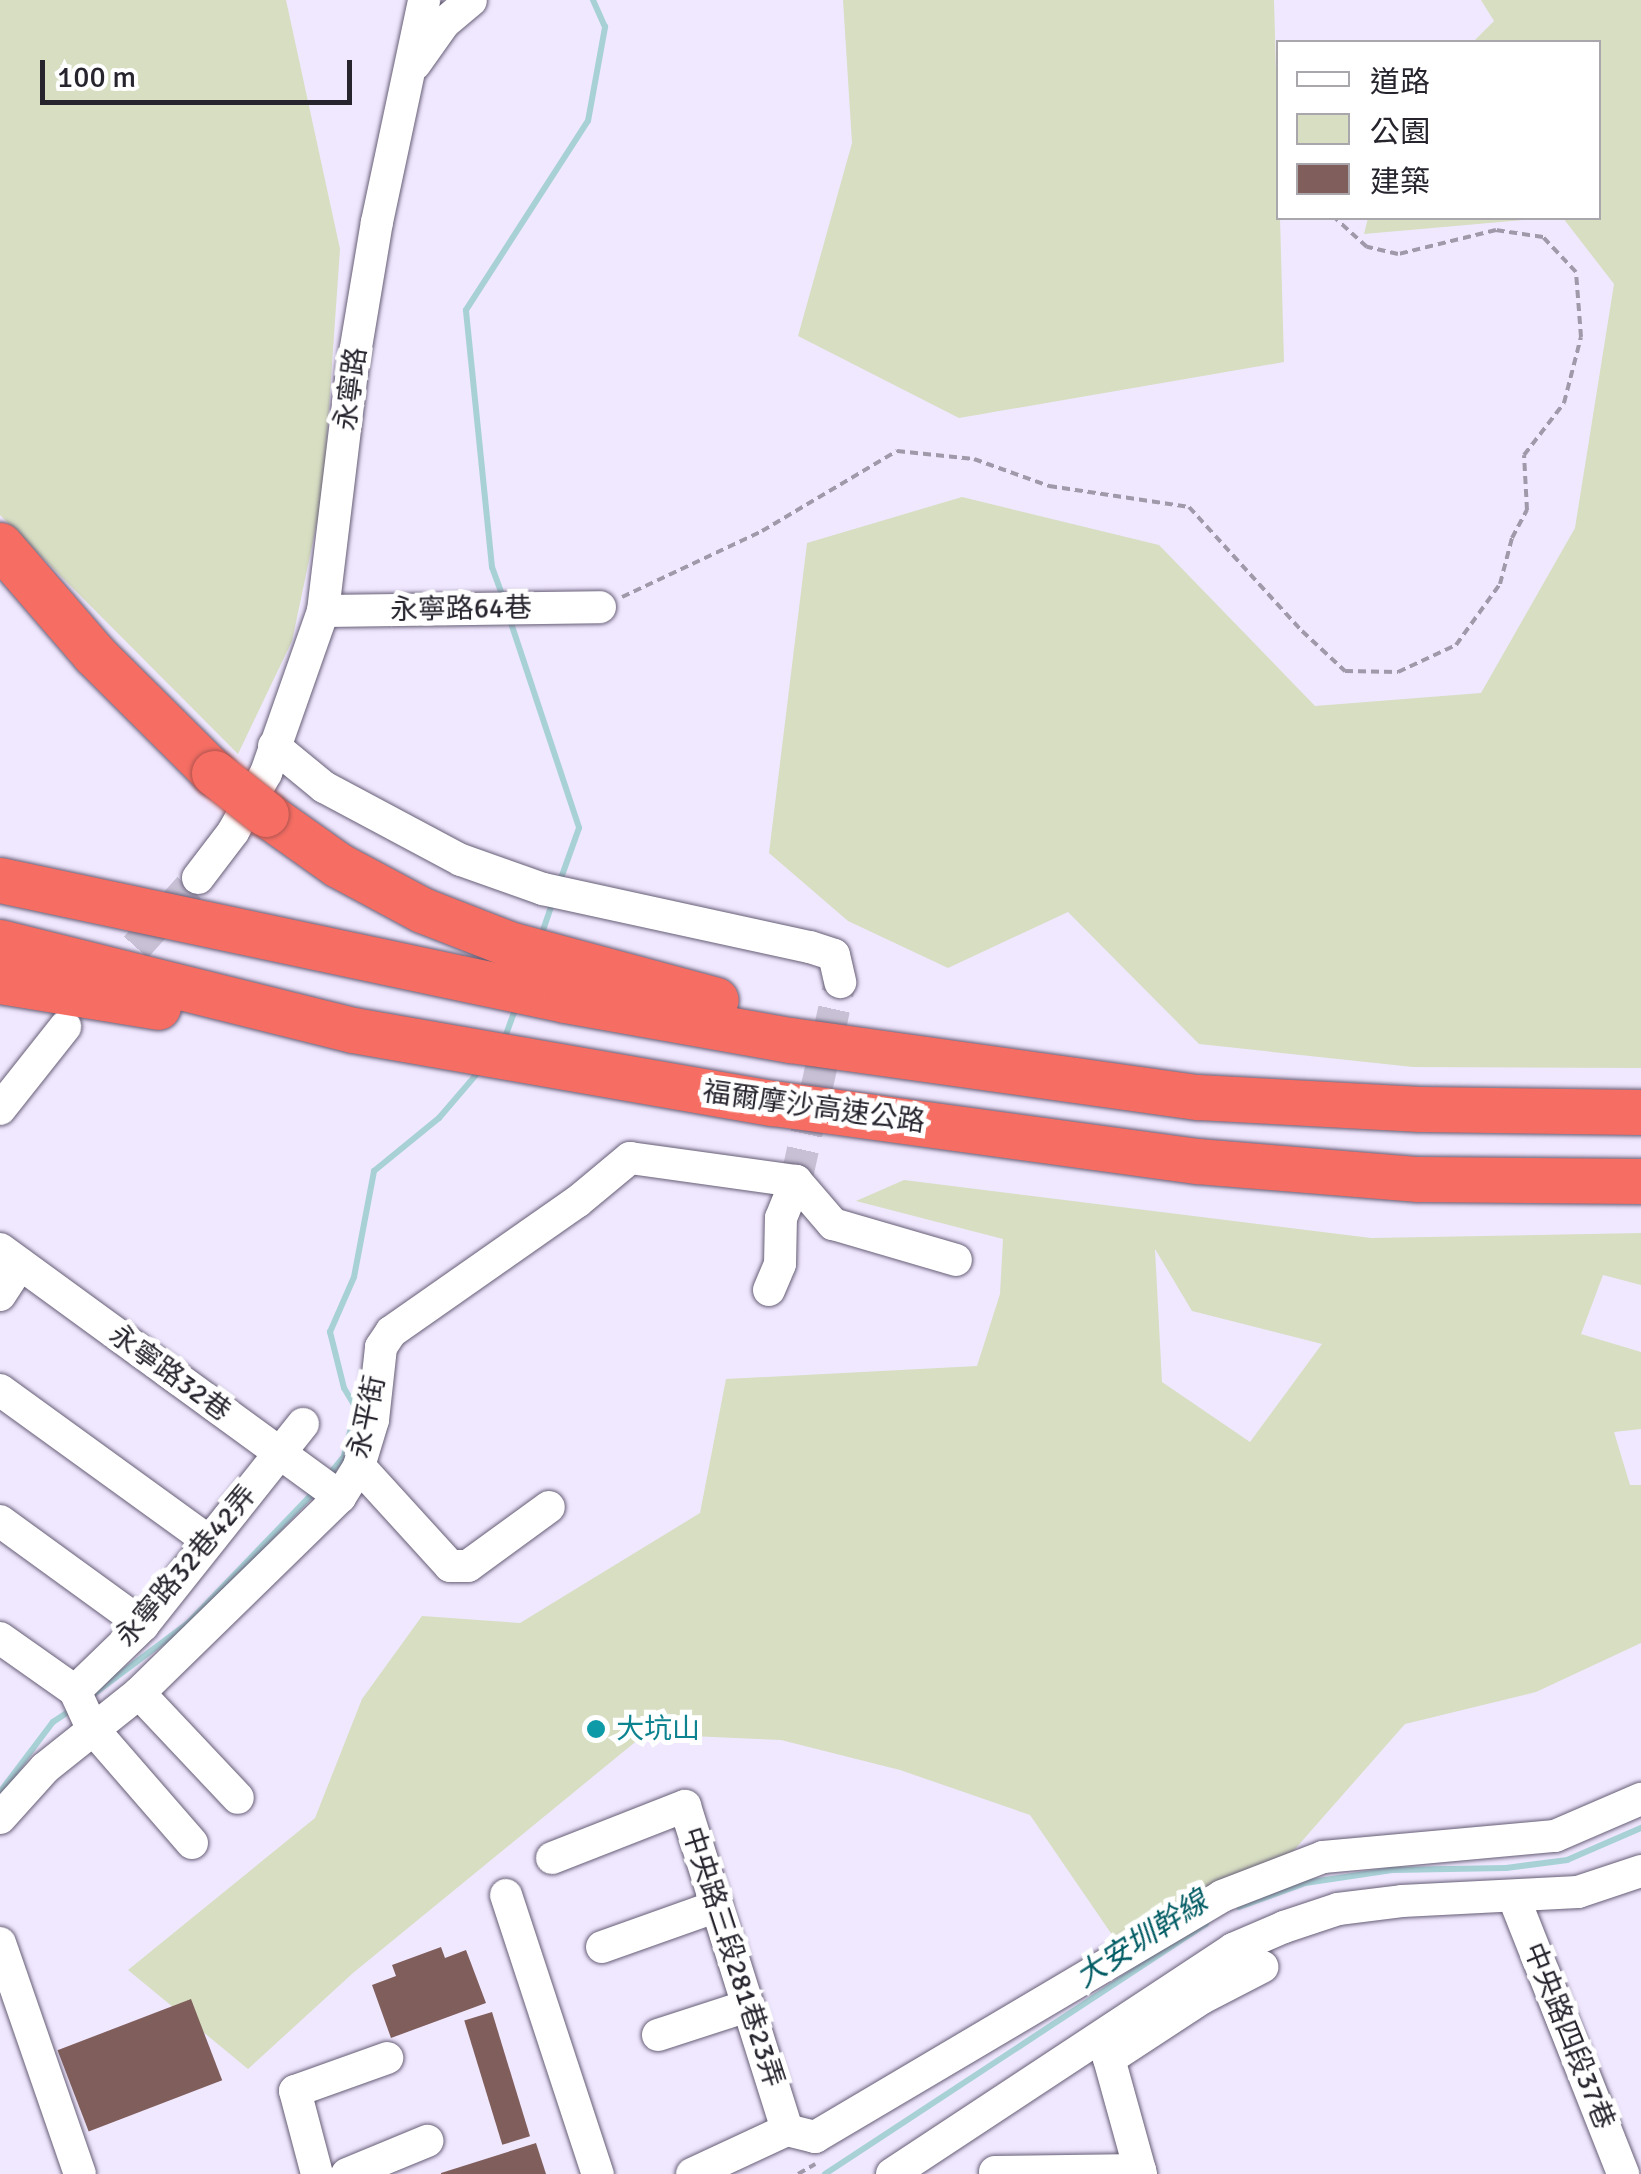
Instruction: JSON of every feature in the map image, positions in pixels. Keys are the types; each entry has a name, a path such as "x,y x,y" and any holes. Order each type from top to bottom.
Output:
{"highway":[{"path":"0,545 94,654 214,773 269,778 338,866 528,972"},
{"path":"0,880 528,972 1198,1098 1420,1110 1641,1112"},
{"name":"福爾摩沙高速公路","path":"0,942 354,1030 773,1103 1197,1161 1418,1179 1641,1181"},
{"path":"0,981 252,1023 354,1030"}],"street":[{"name":"永寧路","path":"198,878 269,778 323,611 352,371 404,80 424,0"},
{"path":"404,80 444,23 471,0"},
{"name":"永寧路64巷","path":"323,611 600,607"},
{"path":"269,778 324,787 461,860 543,890 810,946 834,955 840,982"},
{"path":"0,1109 64,1027"},
{"name":"永平街","path":"0,1818 45,1768 139,1693 340,1497 359,1466 372,1420 381,1347 390,1332 576,1202 630,1158 796,1181"},
{"path":"768,1290 780,1264 781,1218 796,1181 834,1224 956,1260"},
{"path":"0,1294 10,1256"},
{"name":"永寧路32巷","path":"10,1256 340,1497"},
{"path":"0,1390 207,1540"},
{"name":"永寧路32巷42弄","path":"74,1691 142,1624 303,1424"},
{"path":"359,1466 450,1566 468,1566 549,1507"},
{"path":"0,1521 142,1624"},
{"path":"0,1638 74,1691 92,1728 192,1843"},
{"path":"139,1693 238,1798"},
{"path":"692,2174 787,2130 815,2138 1239,1889 1323,1857 1555,1836 1641,1799"},
{"name":"中央路三段281巷23弄","path":"552,1858 684,1806 787,2130"},
{"path":"892,2174 1233,1948 1338,1909 1402,1901 1578,1892 1641,1872"},
{"path":"506,1896 598,2174"},
{"name":"中央路四段37巷","path":"1514,1898 1623,2174"},
{"path":"602,1947 716,1906"},
{"path":"0,1943 6,1978 80,2174"},
{"path":"995,2172 1140,2172 1110,2059 1202,1998 1262,1967"},
{"path":"658,2035 747,2006"},
{"path":"317,2174 295,2091 387,2058"},
{"path":"347,2174 427,2141"}],"path":[{"path":"600,607 762,531 897,451 974,459 1049,486 1189,507 1302,632 1345,670 1398,672 1456,644 1500,584 1512,538 1527,510 1524,455 1564,403 1581,337 1576,272 1543,238 1496,230 1398,254 1368,247 1334,220"}],"green space":[{"path":"0,0 286,0 340,249 323,494 292,641 238,754 0,515"},
{"path":"843,0 1274,0 1276,220 1280,220 1284,362 959,418 798,336 852,143"},
{"path":"1481,0 1641,0 1641,1068 1413,1067 1199,1044 1068,912 948,968 848,921 769,853 807,543 962,497 1159,545 1315,706 1481,693 1575,528 1614,284 1565,220 1601,220 1601,40 1475,40 1494,21"},
{"path":"1368,220 1522,220 1364,234"},
{"path":"904,1180 1371,1238 1641,1233 1641,1285 1603,1275 1581,1334 1641,1352 1641,1429 1614,1432 1630,1485 1641,1485 1641,1643 1536,1692 1405,1724 1288,1857 1119,1945 1030,1815 900,1770 781,1740 645,1734 353,1973 248,2069 128,1970 315,1818 362,1699 422,1616 520,1623 700,1513 726,1379 977,1366 1000,1294 1003,1239 856,1201","holes":["1155,1249 1192,1311 1322,1344 1250,1442 1162,1382"]}],"building":[{"path":"441,1947 445,1958 466,1950 486,2003 391,2038 372,1985 396,1976 392,1965"},
{"path":"191,1999 222,2080 89,2131 57,2050"},
{"path":"492,2012 530,2136 502,2145 464,2020"},
{"path":"536,2143 546,2174 441,2174 441,2173"}],"waterway":[{"path":"504,600 492,567 466,310 588,121 605,27 593,0"},
{"path":"509,617 579,828 559,884"},
{"path":"541,936 553,901"},
{"path":"504,1040 517,1004"},
{"path":"328,1476 344,1456 356,1408 344,1388 330,1332 354,1277 374,1171 439,1118 481,1069"},
{"path":"91,1696 187,1624 313,1493"},
{"path":"0,1792 53,1722 72,1709"},
{"name":"大安圳幹線","path":"1239,1907 1305,1883 1392,1870 1506,1868 1567,1860 1641,1828"},
{"name":"大安圳幹線","path":"825,2174 1206,1924"}],"tunnel":[{"path":"104,983 198,878"},
{"path":"796,1181 840,982"}],"place":[{"name":"大坑山","path":"596,1729"}]}
